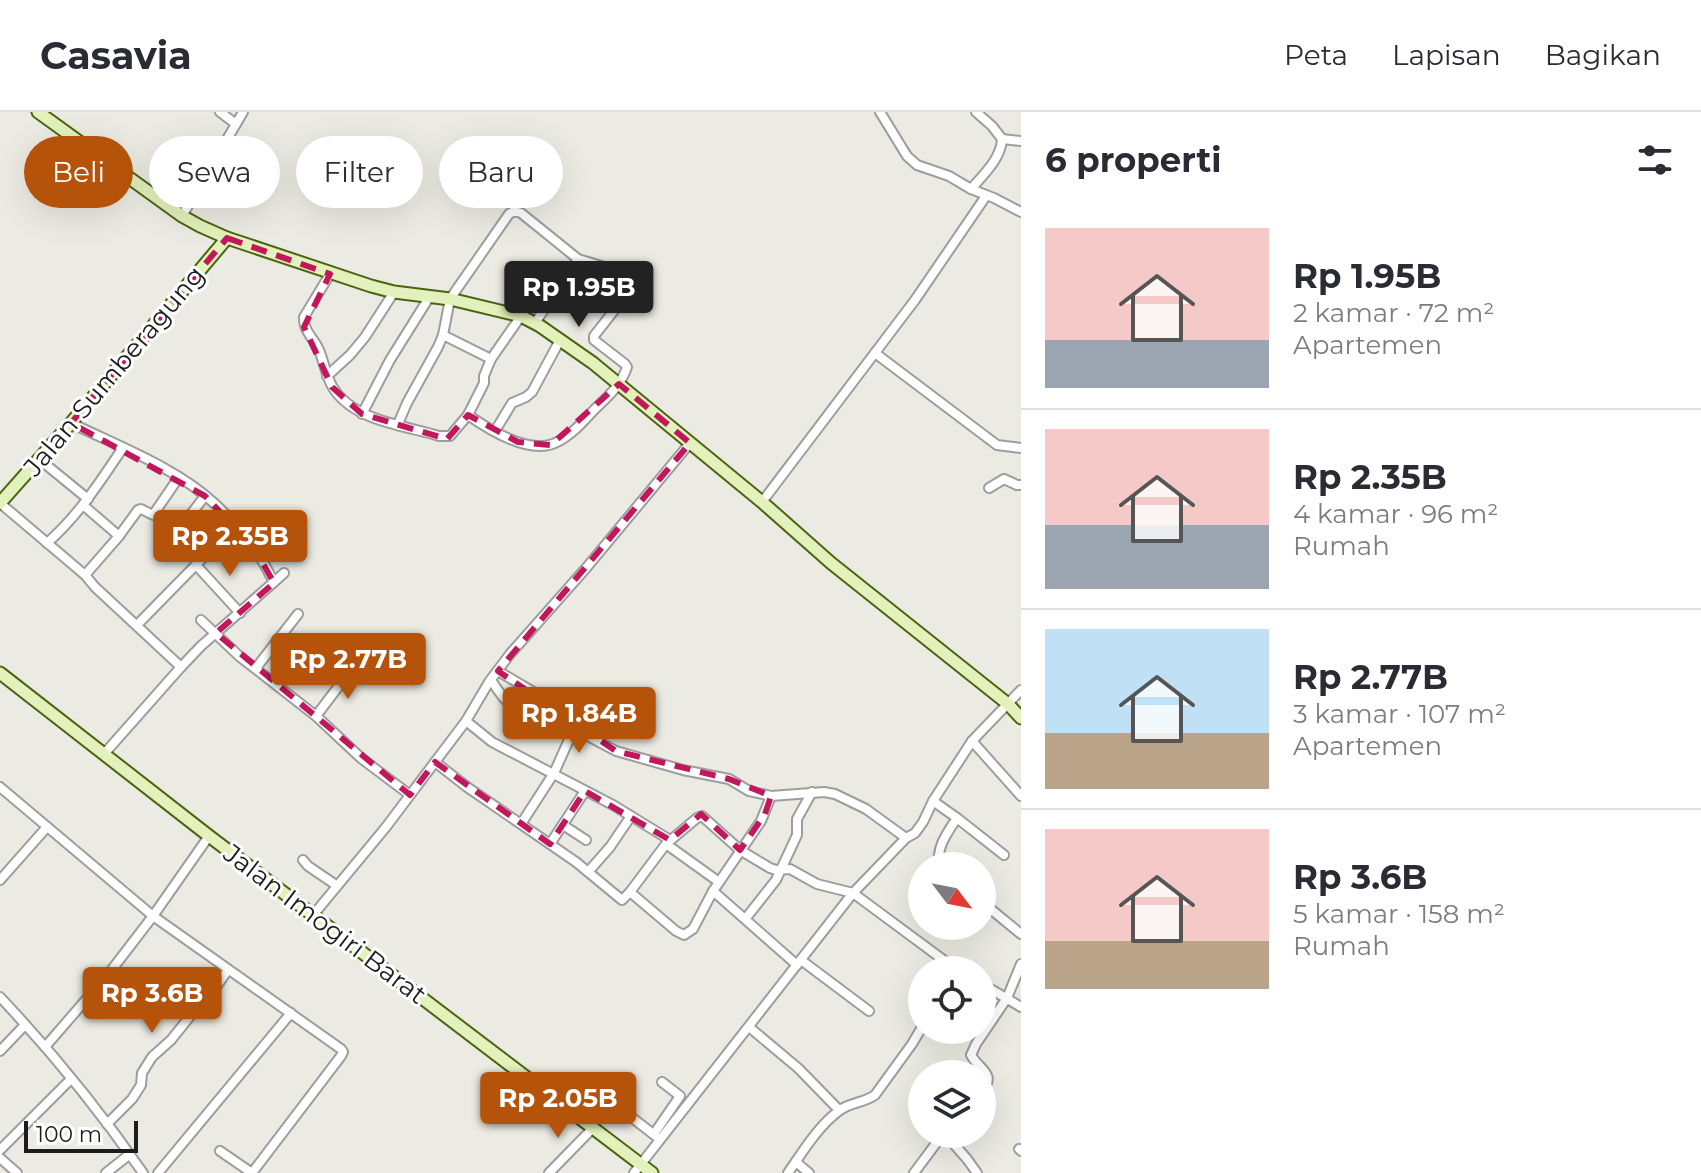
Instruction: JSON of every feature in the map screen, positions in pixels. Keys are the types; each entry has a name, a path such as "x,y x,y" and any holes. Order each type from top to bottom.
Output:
{"street":[{"path":"38,112 182,216 227,238 330,274 394,292 450,299 521,316 535,323 619,384 831,563 1008,704 1021,718"},
{"path":"220,112 236,124"},
{"path":"182,216 243,112"},
{"path":"891,112 882,116 911,161 1021,212"},
{"path":"971,189 1002,148 1002,139 978,113"},
{"path":"1002,139 1021,141"},
{"path":"762,502 929,281 986,196"},
{"path":"398,424 443,335 450,299 509,214 514,211 521,213 578,259 630,278 634,283 594,336 594,340 627,367 619,384 576,429 551,445 534,446 495,431 468,415"},
{"name":"Jalan Sumberagung","path":"0,503 227,238"},
{"path":"535,323 578,259"},
{"path":"330,274 304,317 304,325 320,352 327,376 340,398 362,414 445,437 450,436 468,415 484,383 491,359 521,316"},
{"path":"327,376 358,346 394,292"},
{"path":"362,414 390,360 430,296"},
{"path":"443,335 491,359"},
{"path":"495,431 512,403 532,392 560,340"},
{"path":"875,353 999,447 1021,448"},
{"path":"71,423 179,477 205,496 254,548 274,582"},
{"path":"314,914 386,827 466,721 498,671 690,443"},
{"path":"47,543 66,526 122,449"},
{"path":"39,459 119,536"},
{"path":"85,575 138,510 153,515 179,477"},
{"path":"989,488 1001,480 1021,485"},
{"path":"205,496 174,536 240,613"},
{"path":"0,503 85,575 181,667"},
{"path":"137,625 235,525"},
{"path":"104,754 181,667 284,573"},
{"path":"256,668 298,614"},
{"path":"201,620 239,656 316,716 362,759 410,795"},
{"path":"316,716 354,666"},
{"path":"498,671 562,709 586,735 616,751 729,779 749,791 771,796 812,792 835,794 852,800 906,838"},
{"name":"Jalan Imogiri Barat","path":"0,673 593,1128 637,1169 652,1173"},
{"path":"491,680 508,705 530,715"},
{"path":"657,1137 690,1102 853,893 906,838 915,833 972,741 1021,690"},
{"path":"466,721 492,742 631,816 719,882"},
{"path":"521,824 554,773 576,724"},
{"path":"972,741 1021,796"},
{"path":"435,762 622,900 668,842 702,816 740,850 770,868 790,869 817,884 853,893 938,956"},
{"path":"0,787 153,916 343,1052 252,1173 220,1151"},
{"path":"550,844 585,791"},
{"path":"746,918 771,888 781,870 798,831 797,819 812,792"},
{"path":"630,892 676,931 684,935 693,929 713,891 761,821 771,796"},
{"path":"933,801 1004,855"},
{"path":"588,872 631,816"},
{"path":"940,852 944,838 957,818"},
{"path":"563,825 586,840"},
{"path":"0,880 47,827"},
{"path":"45,1047 110,972 209,836"},
{"path":"303,860 336,885"},
{"path":"713,891 799,962 869,1011"},
{"path":"996,913 1021,934"},
{"path":"974,1060 971,1055 976,1044 1007,998 1021,964"},
{"path":"107,1124 132,1099 152,1057 204,1004 228,970"},
{"path":"996,992 1021,1007"},
{"path":"0,997 45,1047 143,1173"},
{"path":"158,1173 291,1013"},
{"path":"0,1051 25,1025"},
{"path":"749,1027 798,1068 839,1110"},
{"path":"788,1173 823,1125 839,1110 875,1095 912,1044"},
{"path":"0,1150 71,1079"},
{"path":"662,1082 690,1102"},
{"path":"637,1169 680,1096"},
{"path":"617,1106 657,1137"},
{"path":"549,1173 593,1128"},
{"path":"914,1173 933,1148"},
{"path":"957,1148 977,1173"},
{"path":"106,1173 130,1154"},
{"path":"0,1158 17,1173"},
{"path":"796,1162 809,1173"}],"highlighted area":[{"path":"227,238 330,274 304,327 332,387 362,414 447,439 468,415 518,442 551,445 619,384 690,443 498,671 616,751 729,779 771,796 765,814 740,850 701,814 670,840 585,791 550,844 435,762 410,795 216,633 274,583 254,548 205,496 71,423"}]}
